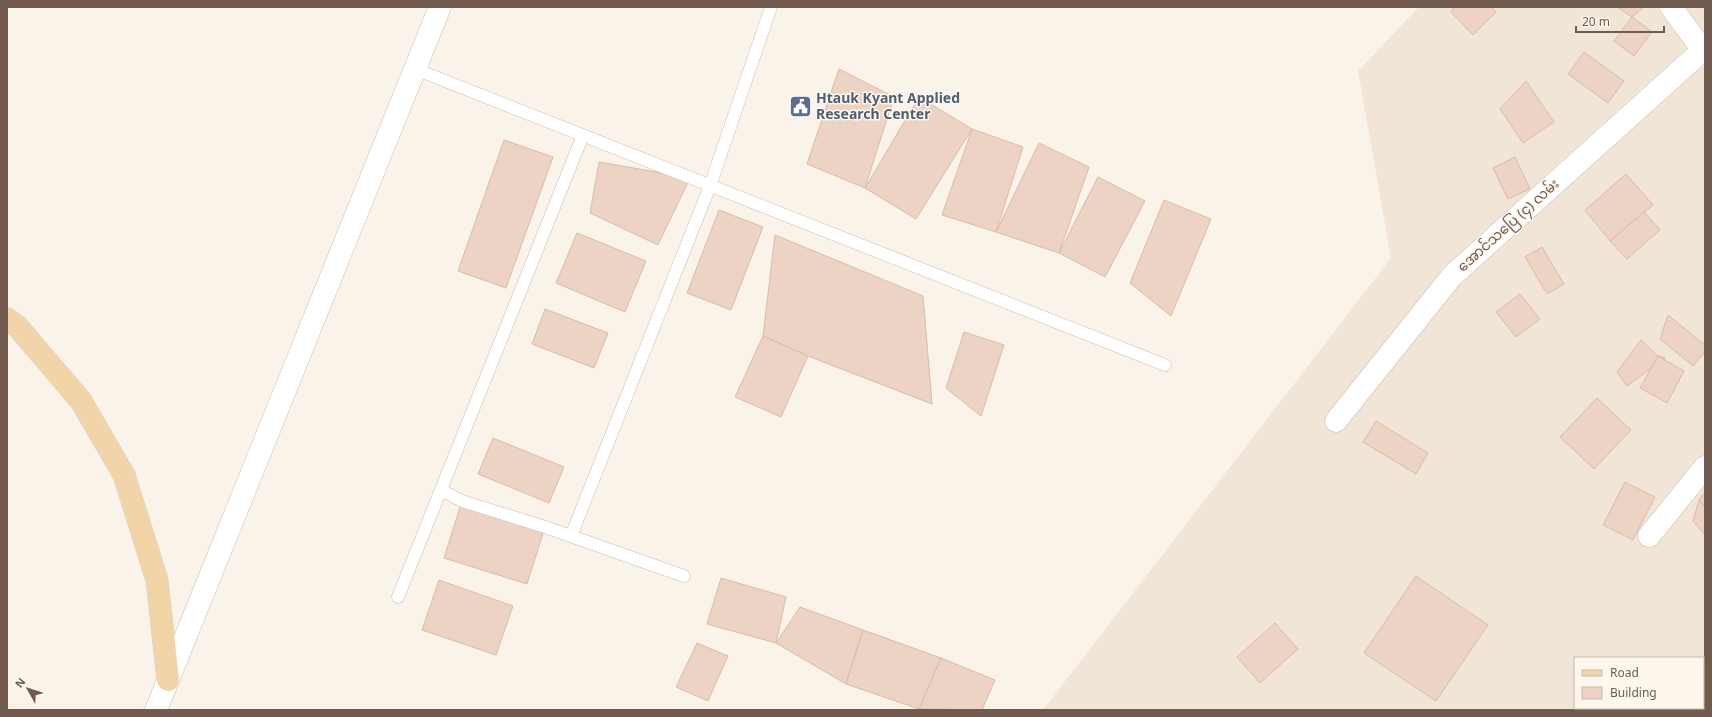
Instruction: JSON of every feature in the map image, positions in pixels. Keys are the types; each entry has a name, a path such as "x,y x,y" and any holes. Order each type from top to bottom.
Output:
{"main road":[{"path":"156,710 440,7"},
{"path":"1670,7 1704,52"},
{"name":"အောင်သပြေ (၄) လမ်း","path":"1336,421 1452,276 1704,52"},
{"path":"7,319 17,326 81,401 124,475 157,580 168,680"},
{"path":"1649,536 1705,467"}],"lane":[{"path":"571,536 710,186 771,7"},
{"path":"415,69 1165,365"},
{"path":"398,597 583,136"},
{"path":"441,490 462,501 571,536 684,576"}],"shaded area":[{"path":"1419,7 1705,7 1705,710 1043,710 1391,258 1358,71"}],"building":[{"path":"1454,7 1492,7 1496,12 1473,35 1451,12"},
{"path":"1617,7 1644,7 1632,17"},
{"path":"1632,17 1652,32 1634,56 1614,41"},
{"path":"1584,52 1624,81 1608,103 1568,74"},
{"path":"839,69 894,97 865,188 807,164"},
{"path":"1526,81 1554,122 1523,143 1500,109"},
{"path":"919,97 972,129 916,219 865,188"},
{"path":"972,129 1023,147 996,232 942,215"},
{"path":"504,140 553,157 506,288 458,271"},
{"path":"1039,143 1089,167 1059,253 996,232"},
{"path":"1515,157 1530,189 1508,199 1493,168"},
{"path":"599,162 690,178 658,245 590,213"},
{"path":"1626,174 1653,205 1610,241 1585,210"},
{"path":"1098,177 1145,201 1105,277 1059,253"},
{"path":"1164,200 1211,219 1171,316 1130,283"},
{"path":"719,210 763,227 731,310 687,293"},
{"path":"1644,212 1660,230 1627,259 1610,241"},
{"path":"577,233 646,261 625,312 556,283"},
{"path":"775,235 923,296 932,404 808,356 763,336"},
{"path":"1542,247 1564,284 1547,294 1525,257"},
{"path":"1520,294 1540,319 1516,337 1496,312"},
{"path":"545,309 608,333 594,368 532,344"},
{"path":"1668,315 1705,345 1705,352 1693,366 1660,339"},
{"path":"964,332 1004,345 981,416 946,388"},
{"path":"763,336 808,356 781,417 735,397"},
{"path":"1641,340 1658,356 1665,358 1627,386 1617,372"},
{"path":"1658,356 1684,371 1667,403 1640,388"},
{"path":"1597,398 1631,430 1594,469 1560,437"},
{"path":"1376,421 1428,453 1416,474 1363,442"},
{"path":"493,438 564,467 549,503 478,474"},
{"path":"1625,482 1655,497 1633,540 1603,525"},
{"path":"1705,492 1705,507 1699,500"},
{"path":"1699,500 1705,507 1705,535 1693,521"},
{"path":"462,501 545,527 527,584 444,558"},
{"path":"1416,576 1488,625 1436,701 1364,653"},
{"path":"721,578 786,597 776,643 707,624"},
{"path":"439,580 513,606 496,655 422,630"},
{"path":"800,607 863,630 846,684 776,643"},
{"path":"1275,623 1298,649 1260,683 1237,657"},
{"path":"863,630 941,658 919,709 846,684"},
{"path":"697,643 728,656 708,701 676,687"},
{"path":"941,658 995,680 982,710 919,709"},
{"path":"1633,709 1664,709 1664,710"}],"place":[{"name":"Htauk Kyant Applied Research Center","path":"801,106"}]}
